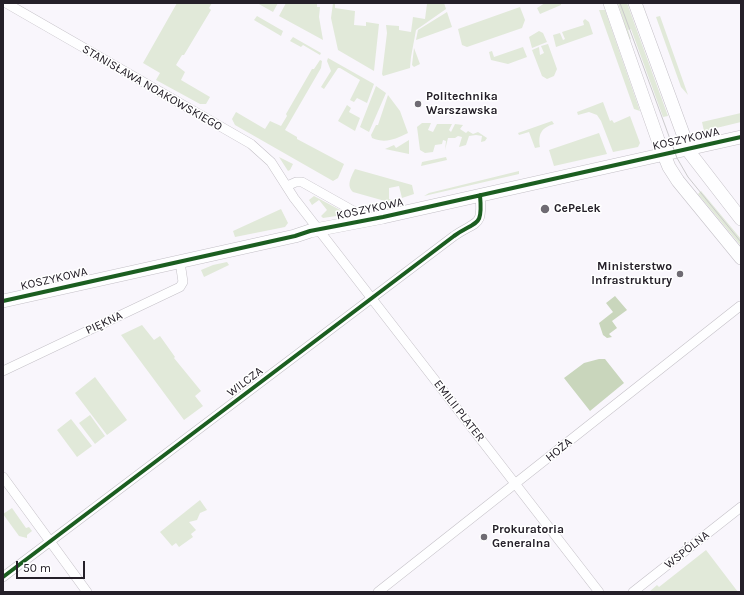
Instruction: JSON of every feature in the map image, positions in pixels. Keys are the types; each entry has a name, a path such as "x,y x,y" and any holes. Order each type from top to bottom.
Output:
{"street":[{"name":"STANISŁAWA NOAKOWSKIEGO","path":"6,3 251,144 271,162 319,230"},
{"path":"610,3 664,155 678,181 741,258"},
{"path":"635,3 689,149 698,165 741,219"},
{"name":"KOSZYKOWA","path":"3,301 664,155 741,136"},
{"path":"287,186 296,182 302,182 357,213 364,216 383,217"},
{"name":"WILCZA","path":"3,577 463,229 479,222 482,215 480,195"},
{"name":"EMILII PLATER","path":"319,230 599,592"},
{"name":"PIĘKNA","path":"3,371 180,288 183,280 180,262"},
{"name":"HOŻA","path":"378,592 740,306"},
{"path":"3,477 87,592"},
{"name":"WSPÓLNA","path":"633,592 741,507"}],"green space":[{"path":"177,3 212,3 209,8 211,10 184,55 182,55 176,65 185,72 181,80 210,97 206,104 200,104 156,80 160,73 143,63"},
{"path":"257,3 278,3 273,12"},
{"path":"286,3 317,3 317,7 320,7 319,17 323,40 279,16"},
{"path":"333,3 335,3 335,8 355,11 354,25 366,26 366,22 379,24 374,71 338,50 331,18"},
{"path":"444,3 446,9 416,30 410,68 383,76 387,33 386,25 399,26 399,30 411,32 413,17 425,19 427,4"},
{"path":"545,3 561,3 561,5 540,14 537,8"},
{"path":"618,3 627,3 668,116 663,117 631,29 628,30 631,39 629,40"},
{"path":"520,7 525,20 522,28 467,47 462,45 458,29"},
{"path":"599,10 605,10 640,111 634,109"},
{"path":"447,12 452,27 416,40 418,30"},
{"path":"257,16 283,31 281,36 254,20"},
{"path":"660,16 688,95 681,87 656,17"},
{"path":"585,19 589,22 593,34 556,47 553,35 560,33 563,40 565,39 562,32 584,25 583,21"},
{"path":"539,31 543,33 547,42 532,48 529,37"},
{"path":"293,37 321,53 320,55 303,45 301,47 290,41"},
{"path":"548,44 557,69 554,76 547,79 542,76 532,50 539,47 540,55 544,53 541,46"},
{"path":"523,47 527,57 508,64 491,60 489,52 492,51 494,57"},
{"path":"414,48 420,64 414,67 412,65"},
{"path":"328,58 374,84 367,103 357,98 354,102 350,100 360,80 340,68 338,68 324,89 321,87 331,71 327,61"},
{"path":"320,60 322,61 321,68 285,130 297,137 297,139 344,164 338,178 333,181 235,125 232,119 236,112 265,129 270,121 281,126 287,116 286,114 312,69 314,69"},
{"path":"376,86 386,93 369,132 360,127"},
{"path":"388,95 400,111 408,133 390,140 382,141 372,138 371,135 376,125 378,125"},
{"path":"603,102 610,121 612,120 614,123 630,116 640,143 638,147 613,152 601,121 597,115 589,112 578,115 577,112"},
{"path":"347,105 351,108 349,112 360,118 355,131 338,121"},
{"path":"741,113 741,122 704,131 702,122"},
{"path":"552,121 554,124 546,127 541,132 540,147 535,148 529,132 519,135 518,133"},
{"path":"422,123 431,123 428,130 433,132 437,124 452,124 449,130 451,132 455,124 463,125 460,129 466,133 468,131 473,134 478,132 487,138 485,141 481,142 482,136 469,136 466,145 459,147 462,137 458,136 455,138 448,138 445,150 446,141 443,140 442,144 435,145 433,152 425,153 420,150 417,127"},
{"path":"599,133 607,154 554,166 549,150"},
{"path":"409,140 409,154 385,149 394,145 396,148"},
{"path":"279,157 293,164 290,170 288,171"},
{"path":"446,157 447,160 421,166 422,162"},
{"path":"355,169 412,185 414,194 402,198 399,186 389,188 389,199 397,202 392,203 353,192 350,184"},
{"path":"519,171 519,174 424,196 429,193"},
{"path":"701,191 741,239 741,246 698,194"},
{"path":"314,196 342,211 343,215 323,218 321,216 327,210 319,200 312,205 309,200"},
{"path":"281,209 288,223 285,227 235,237 233,231"},
{"path":"227,262 229,265 204,277 201,270 213,265"},
{"path":"615,296 627,310 612,321 617,328 609,334 612,337 607,338 603,335 599,323 613,312 606,303"},
{"path":"142,325 154,340 160,336 175,357 174,358 201,391 195,396 203,406 184,420 121,335"},
{"path":"605,359 624,383 590,411 564,378 584,363"},
{"path":"95,377 127,420 107,435 75,393"},
{"path":"90,415 105,436 95,444 79,423"},
{"path":"71,419 92,446 77,457 57,430"},
{"path":"200,500 207,510 200,513 197,520 189,522 196,530 191,534 193,537 179,547 176,543 172,546 160,532"},
{"path":"12,508 26,528 29,527 32,531 27,535 27,538 19,536 3,514"},
{"path":"706,550 738,592 649,592 657,585 659,587"}],"tram line":[{"path":"620,3 677,158 688,177 741,242"}],"cycle path":[{"path":"3,301 295,236 310,231 383,217 741,137"},
{"path":"3,577 454,236 477,222 481,206 480,195"}],"place":[{"name":"Politechnika Warszawska","path":"418,104"},
{"name":"CePeLek","path":"545,209"},
{"name":"Ministerstwo Infrastruktury","path":"680,274"},
{"name":"Prokuratoria Generalna","path":"484,537"}]}
